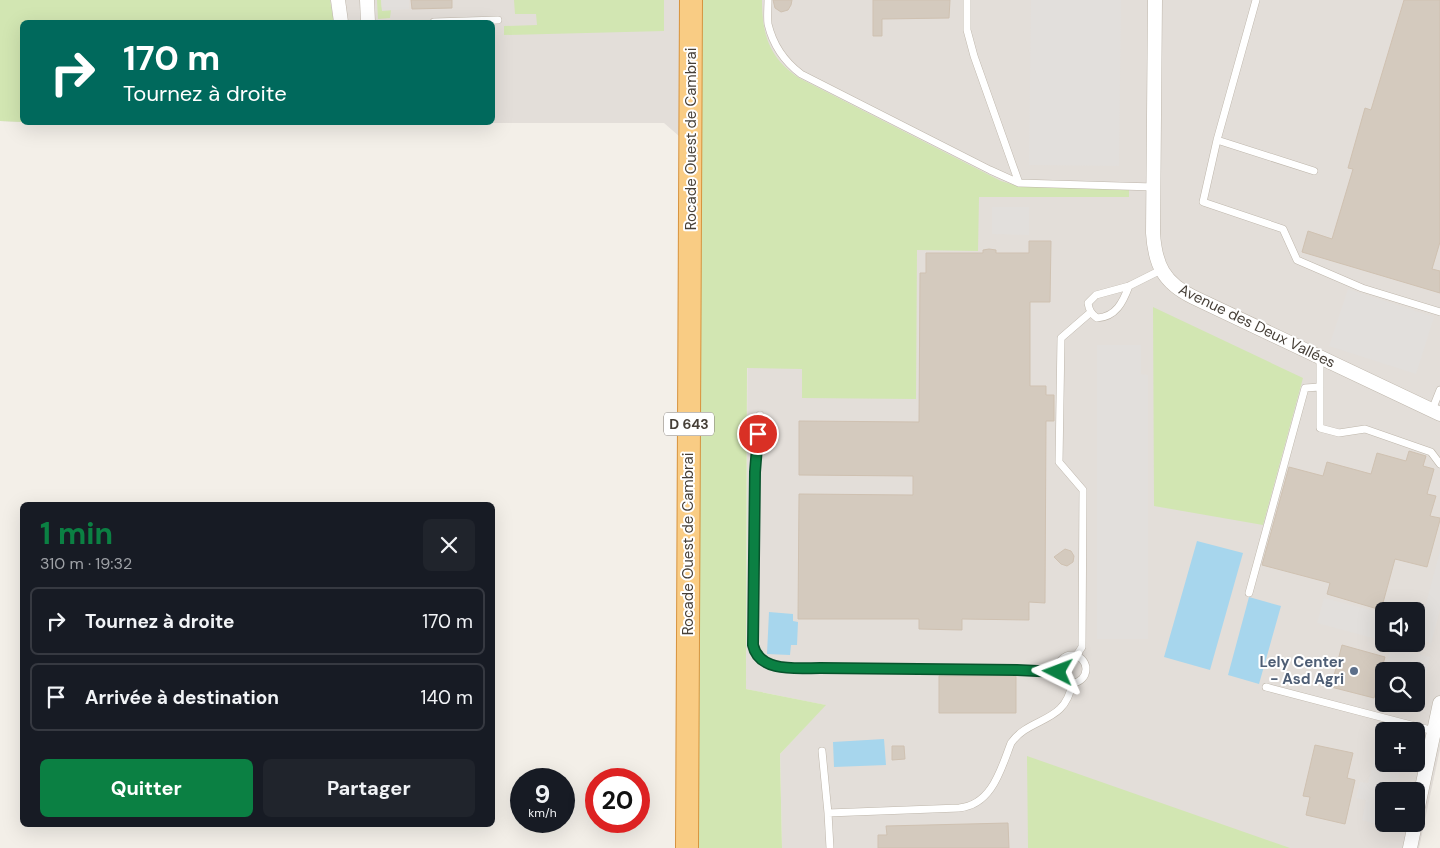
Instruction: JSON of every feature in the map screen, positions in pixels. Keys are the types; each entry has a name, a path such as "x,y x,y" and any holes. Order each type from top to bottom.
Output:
{"highway":[{"name":"Rocade Ouest de Cambrai","path":"687,848 691,0"}],"street":[{"path":"338,0 341,20"},
{"path":"367,0 368,20"},
{"name":"Avenue des Deux Vallées","path":"1155,0 1154,240 1156,256 1161,270 1170,282 1187,294 1436,412"},
{"path":"1423,782 1440,703"},
{"path":"1410,848 1413,832"}],"lane":[{"path":"768,0 768,24 777,48 788,64 801,74 932,141 1019,183 1154,187"},
{"path":"967,0 968,30 974,56 1019,183"},
{"path":"1256,0 1217,140 1203,202 1283,229 1297,260 1362,288 1440,312"},
{"path":"1217,140 1314,171"},
{"path":"1130,286 1122,303 1111,314 1097,318 1088,308 1088,303 1096,295 1130,286 1161,270"},
{"path":"1076,656 1082,647 1083,490 1059,462 1061,338 1091,312"},
{"path":"1320,357 1320,428 1339,433 1365,429 1431,452 1440,464"},
{"path":"1249,592 1305,388 1320,387"},
{"path":"1436,412 1440,390"},
{"path":"760,415 755,472 753,571 753,645 758,658 772,665 795,668 1058,672"},
{"path":"1068,656 1076,656 1083,661 1086,669 1085,674 1080,680 1072,683 1063,680 1058,672 1061,660 1068,656"},
{"path":"828,812 972,806 983,798 993,786 1015,737 1025,729 1057,712 1067,698 1072,683"},
{"path":"1266,687 1434,731"},
{"path":"822,751 830,848"}],"shaded area":[{"path":"0,0 1440,0 1440,749 1425,820 1425,782 1375,782 1375,832 1422,832 1419,848 782,848 780,754 825,705 746,689 748,196 664,123 495,123 495,20 20,20 20,122 0,121"},
{"path":"381,0 409,0 409,9 382,11"},
{"path":"1031,0 1121,0 1119,166 1029,165"},
{"path":"992,207 1029,207 1029,235 992,234"},
{"path":"1348,289 1434,317 1416,374 1329,346"},
{"path":"1097,345 1141,345 1141,374 1148,375 1148,639 1097,639"},
{"path":"1440,551 1440,610 1431,643 1425,641 1425,607"},
{"path":"1324,598 1375,611 1375,639 1317,623"},
{"path":"1389,652 1408,652 1430,657 1425,678 1425,662 1387,662"},
{"path":"1375,756 1375,772 1400,772 1397,782 1375,782 1375,824 1362,820 1366,800 1356,798 1360,782 1368,783"}],"green space":[{"path":"0,0 330,0 334,20 20,20 20,122 0,121"},
{"path":"377,0 381,0 382,10 391,10 390,18 378,19"},
{"path":"514,0 664,0 664,31 504,35 504,26 537,25 536,14 515,14"},
{"path":"701,0 762,0 762,12 769,44 781,62 799,78 1001,181 1014,185 1129,187 1129,197 979,197 978,251 917,250 916,399 802,398 802,369 747,368 746,689 826,705 780,754 782,848 697,848"},
{"path":"1153,307 1303,378 1263,525 1154,506"},
{"path":"1027,756 1290,848 1028,848"}],"water":[{"path":"1197,541 1243,553 1210,670 1164,657"},
{"path":"1249,597 1281,606 1259,684 1228,675"},
{"path":"769,612 793,614 793,621 798,622 797,645 791,645 790,655 767,654"},
{"path":"884,739 886,765 834,767 833,742"}],"building":[{"path":"411,0 452,0 452,8 412,9"},
{"path":"773,0 792,0 788,10 781,12 775,8"},
{"path":"873,0 950,0 949,18 882,19 882,36 873,36"},
{"path":"1404,0 1440,0 1440,242 1432,269 1440,271 1440,293 1302,252 1308,231 1332,239 1353,169 1348,168 1365,108 1371,110"},
{"path":"1029,241 1051,241 1050,302 1030,302 1030,386 1046,386 1046,395 1054,395 1054,421 1046,421 1045,603 1029,602 1029,620 962,619 962,630 919,629 919,619 798,619 799,494 913,495 913,476 799,475 799,421 919,422 920,273 926,273 926,253 983,253 983,250 989,249 996,250 996,253 1029,253"},
{"path":"1409,451 1426,456 1423,466 1434,469 1427,494 1436,496 1430,516 1440,518 1440,520 1427,567 1395,559 1383,602 1375,602 1375,608 1327,594 1330,583 1262,565 1289,467 1323,476 1327,462 1371,474 1377,453 1406,461"},
{"path":"1065,549 1071,551 1074,556 1073,562 1067,566 1061,564 1054,557"},
{"path":"1342,645 1385,657 1384,662 1375,662 1374,698 1331,687"},
{"path":"939,676 1016,676 1016,713 939,713"},
{"path":"1315,745 1353,753 1347,778 1355,780 1345,824 1306,815 1310,797 1303,796"},
{"path":"892,746 904,746 905,759 892,760"},
{"path":"1008,823 1009,848 878,848 878,835 887,835 886,826"}],"place":[{"name":"Lely Center - Asd Agri","path":"1354,671"}],"route":[{"path":"758,434 755,472 753,645 754,652 758,658 772,665 795,668 1058,672"}]}
